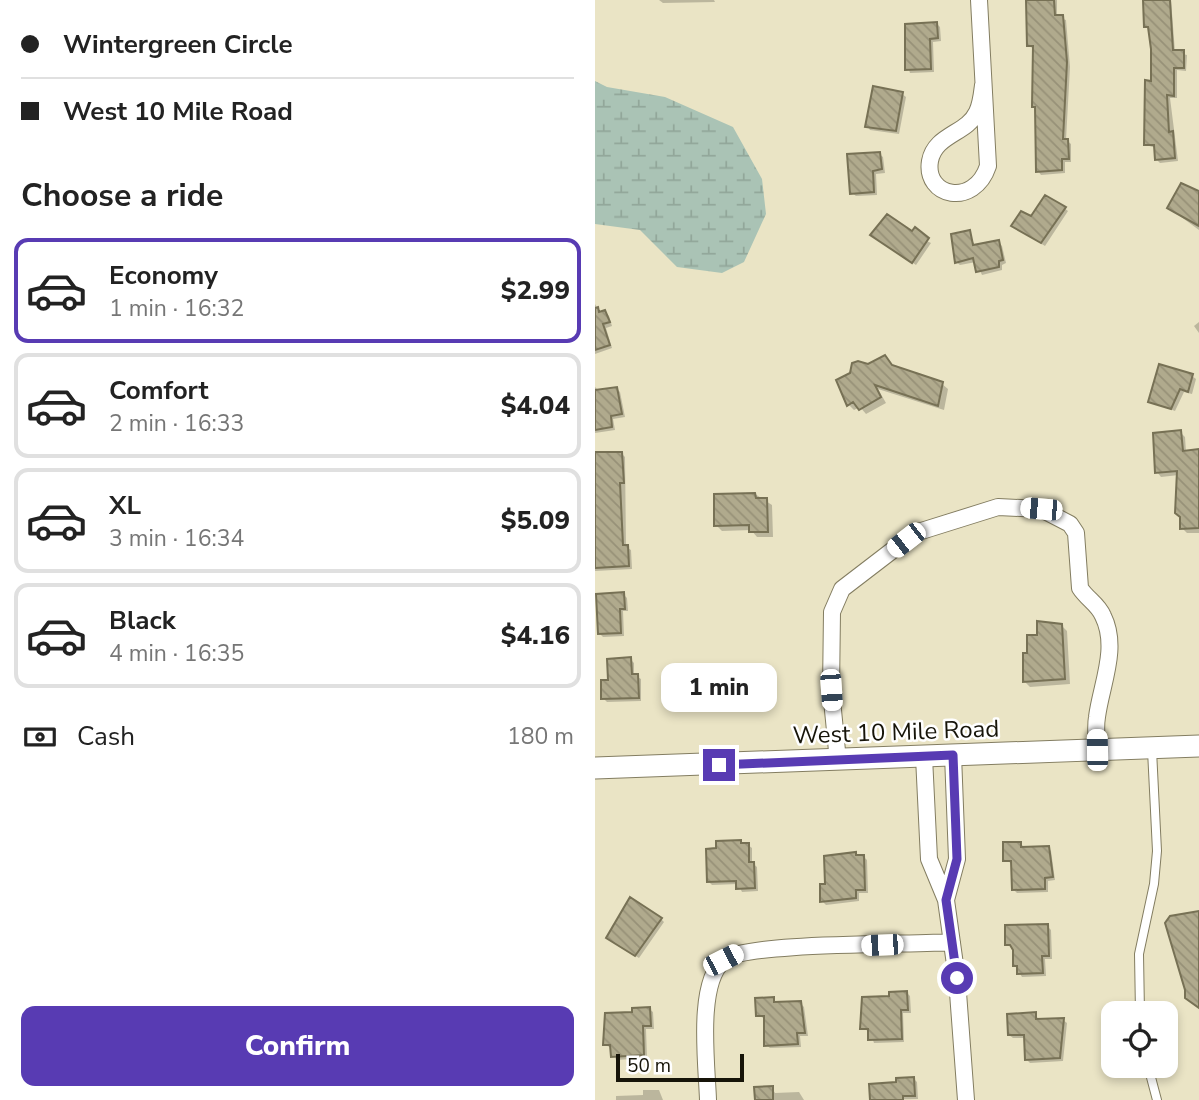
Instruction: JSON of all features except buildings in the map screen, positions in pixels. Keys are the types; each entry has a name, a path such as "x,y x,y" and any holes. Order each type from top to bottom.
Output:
{"main road":[{"name":"West 10 Mile Road","path":"595,768 1199,746"}],"street":[{"path":"979,0 988,156 984,176 970,191 957,194 945,191 931,175 929,163 939,143 965,126 977,113 983,85"},
{"path":"838,761 831,690 832,612 842,589 915,533 998,507 1041,509 1070,524 1076,534 1080,588 1097,604 1107,625 1109,639 1106,677 1096,721 1097,750"},
{"path":"946,900 957,859 953,755"},
{"path":"924,757 929,859 946,900 966,1100"},
{"path":"708,1100 706,1002 713,977 723,960 739,952 769,948 952,942"}],"lane":[{"path":"1140,1001 1139,954 1154,884 1157,850 1152,747"},
{"path":"1151,1078 1157,1100"}],"green space":[{"path":"595,81 607,87 665,97 733,127 762,179 766,214 744,262 722,273 677,267 640,230 595,224"}],"route":[{"path":"719,765 953,755 957,859 946,900 957,978"}]}
